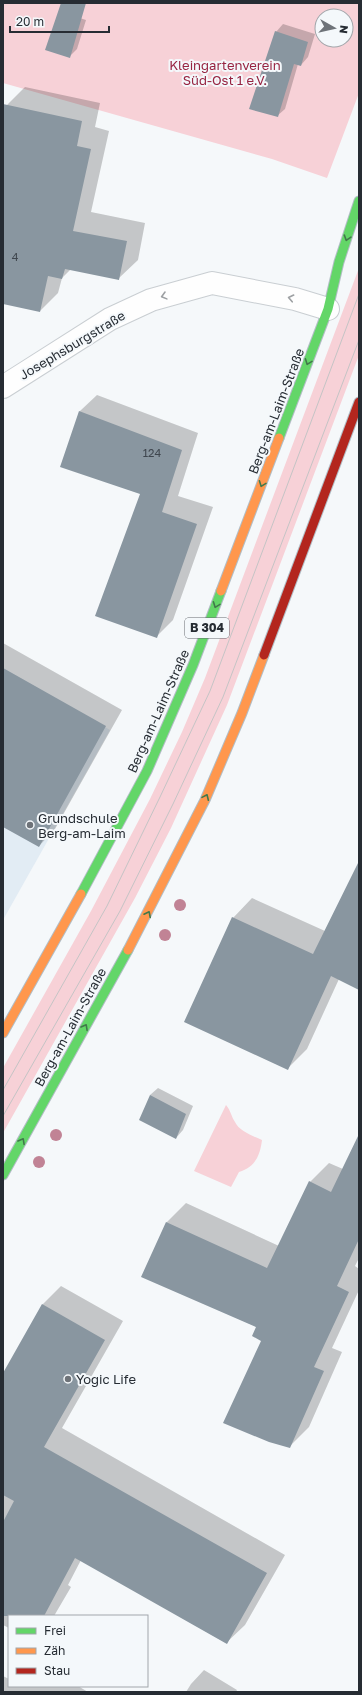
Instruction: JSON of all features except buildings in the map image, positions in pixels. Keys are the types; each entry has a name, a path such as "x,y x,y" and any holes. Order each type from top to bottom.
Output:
{"main road":[{"name":"Berg-am-Laim-Straße","path":"3,1033 73,909 147,771 193,665 328,309 339,262 359,201"},
{"name":"Berg-am-Laim-Straße","path":"3,1175 144,920 205,800 242,712 359,402"}],"street":[{"name":"Josephsburgstraße","path":"3,388 110,319 151,300 212,283 295,299 328,309"}],"shaded area":[{"name":"Grundschule Berg-am-Laim","path":"3,668 110,730 3,920"}],"green space":[{"name":"Kleingartenverein Süd-Ost 1 e.V.","path":"3,3 359,3 359,93 327,178 272,159 3,83"},
{"path":"359,268 359,355 227,705 171,828 135,898 3,1133 3,1068 91,911 150,799 182,732 205,678"},
{"path":"226,1105 240,1128 262,1140 260,1151 256,1160 249,1167 239,1172 231,1187 194,1171"}],"tram line":[{"path":"3,1090 107,906 210,691 359,294"},
{"path":"3,1116 120,911 173,804 223,697 359,340"}],"traffic: fast":[{"path":"279,438 328,309 339,262 359,201"},
{"path":"81,894 147,771 193,665 221,591"},
{"path":"3,1175 128,950"}],"traffic: slow":[{"path":"221,591 279,438"},
{"path":"128,950 205,800 242,713 264,655"},
{"path":"3,1033 81,894"}],"traffic: jam":[{"path":"264,655 359,402"}],"place":[{"name":"Grundschule Berg-am-Laim","path":"30,825"},
{"name":"Yogic Life","path":"68,1379"}]}
